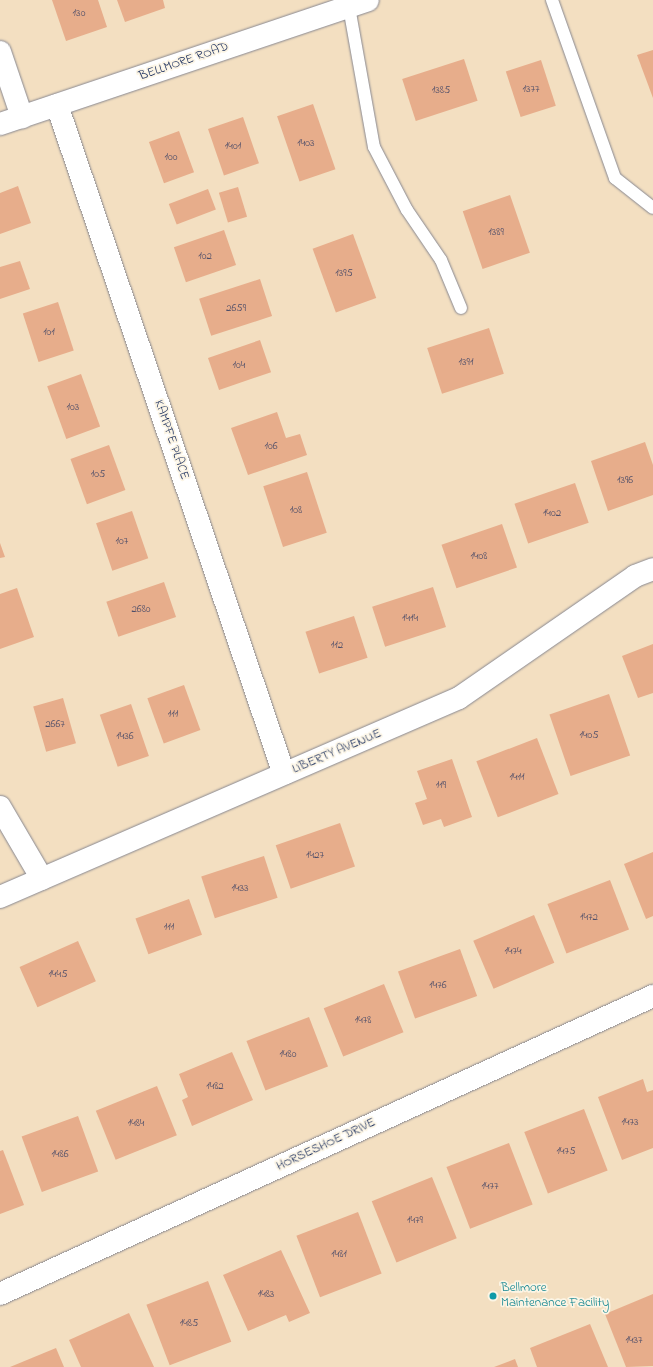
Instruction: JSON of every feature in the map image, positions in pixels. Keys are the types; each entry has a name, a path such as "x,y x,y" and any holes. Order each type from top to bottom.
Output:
{"street":[{"name":"BELLMORE ROAD","path":"0,124 354,2"},
{"path":"0,52 22,117"},
{"name":"KAMPFE PLACE","path":"57,105 284,774"},
{"name":"LIBERTY AVENUE","path":"0,897 459,698 634,576 653,569"},
{"path":"0,807 42,879"},
{"name":"HORSESHOE DRIVE","path":"0,1294 653,996"}],"lane":[{"path":"552,0 615,178 653,208"},
{"path":"354,2 374,147 407,210 441,260 460,308"}],"building":[{"path":"52,0 98,0 107,27 66,41"},
{"path":"117,0 163,0 165,8 125,22"},
{"path":"653,50 653,98 637,55"},
{"path":"464,59 478,101 416,121 402,79"},
{"path":"541,60 556,106 521,117 506,71"},
{"path":"313,104 335,169 300,182 277,116"},
{"path":"243,117 259,163 224,175 208,129"},
{"path":"179,131 194,172 164,183 149,142"},
{"path":"18,186 31,223 0,234 0,193"},
{"path":"238,187 247,217 228,222 219,193"},
{"path":"208,189 216,210 177,225 169,204"},
{"path":"510,195 530,253 483,269 463,211"},
{"path":"224,230 236,265 186,282 174,247"},
{"path":"353,234 376,298 336,313 313,249"},
{"path":"20,261 30,289 0,299 0,267"},
{"path":"260,279 272,316 211,336 199,299"},
{"path":"58,302 74,351 39,362 23,313"},
{"path":"489,328 504,374 442,394 427,348"},
{"path":"260,340 271,372 219,390 208,358"},
{"path":"81,374 100,427 66,439 47,386"},
{"path":"277,412 286,438 300,434 307,455 248,475 231,428"},
{"path":"645,442 653,465 653,495 608,511 591,461"},
{"path":"109,445 125,490 87,504 70,459"},
{"path":"307,472 327,533 283,547 263,486"},
{"path":"575,483 589,523 528,544 514,504"},
{"path":"132,511 148,558 112,571 96,523"},
{"path":"502,524 517,567 456,588 441,545"},
{"path":"0,543 5,557 0,558"},
{"path":"164,582 176,617 118,637 106,602"},
{"path":"433,587 446,627 385,647 372,607"},
{"path":"17,588 34,637 0,649 0,594"},
{"path":"354,616 368,658 319,674 305,632"},
{"path":"653,644 653,693 638,698 622,656"},
{"path":"184,685 200,730 164,743 147,698"},
{"path":"609,694 630,755 571,776 549,715"},
{"path":"63,698 76,743 46,752 33,707"},
{"path":"131,704 149,756 118,767 100,715"},
{"path":"537,738 559,794 498,817 476,761"},
{"path":"452,759 472,817 444,827 441,819 423,825 415,803 427,799 417,771"},
{"path":"340,823 355,866 291,889 276,845"},
{"path":"653,852 653,916 646,919 624,864"},
{"path":"264,856 278,898 215,918 201,876"},
{"path":"610,880 629,929 566,953 547,904"},
{"path":"189,899 202,935 148,954 135,918"},
{"path":"534,915 554,963 494,989 473,941"},
{"path":"78,941 96,981 37,1007 20,967"},
{"path":"460,949 477,996 415,1019 398,972"},
{"path":"384,984 403,1032 343,1057 324,1008"},
{"path":"309,1017 328,1066 265,1090 246,1041"},
{"path":"232,1052 253,1100 192,1126 182,1100 188,1097 179,1074"},
{"path":"643,1079 647,1092 653,1090 653,1148 622,1160 598,1097"},
{"path":"157,1086 177,1135 116,1160 96,1111"},
{"path":"584,1109 608,1171 548,1194 524,1132"},
{"path":"78,1116 98,1171 42,1192 22,1137"},
{"path":"509,1143 533,1205 470,1229 446,1167"},
{"path":"3,1150 24,1205 0,1214 0,1151"},
{"path":"432,1177 457,1238 396,1263 372,1201"},
{"path":"358,1212 382,1274 320,1297 296,1236"},
{"path":"281,1250 310,1313 289,1322 286,1315 248,1331 223,1275"},
{"path":"208,1281 231,1342 170,1365 146,1305"},
{"path":"653,1294 653,1366 626,1367 605,1314"},
{"path":"129,1313 154,1367 81,1367 69,1340"},
{"path":"590,1324 608,1367 537,1367 530,1348"},
{"path":"56,1348 64,1367 10,1367"},
{"path":"515,1359 518,1367 494,1367"}],"place":[{"name":"Bellmore Maintenance Facility","path":"493,1296"}]}
